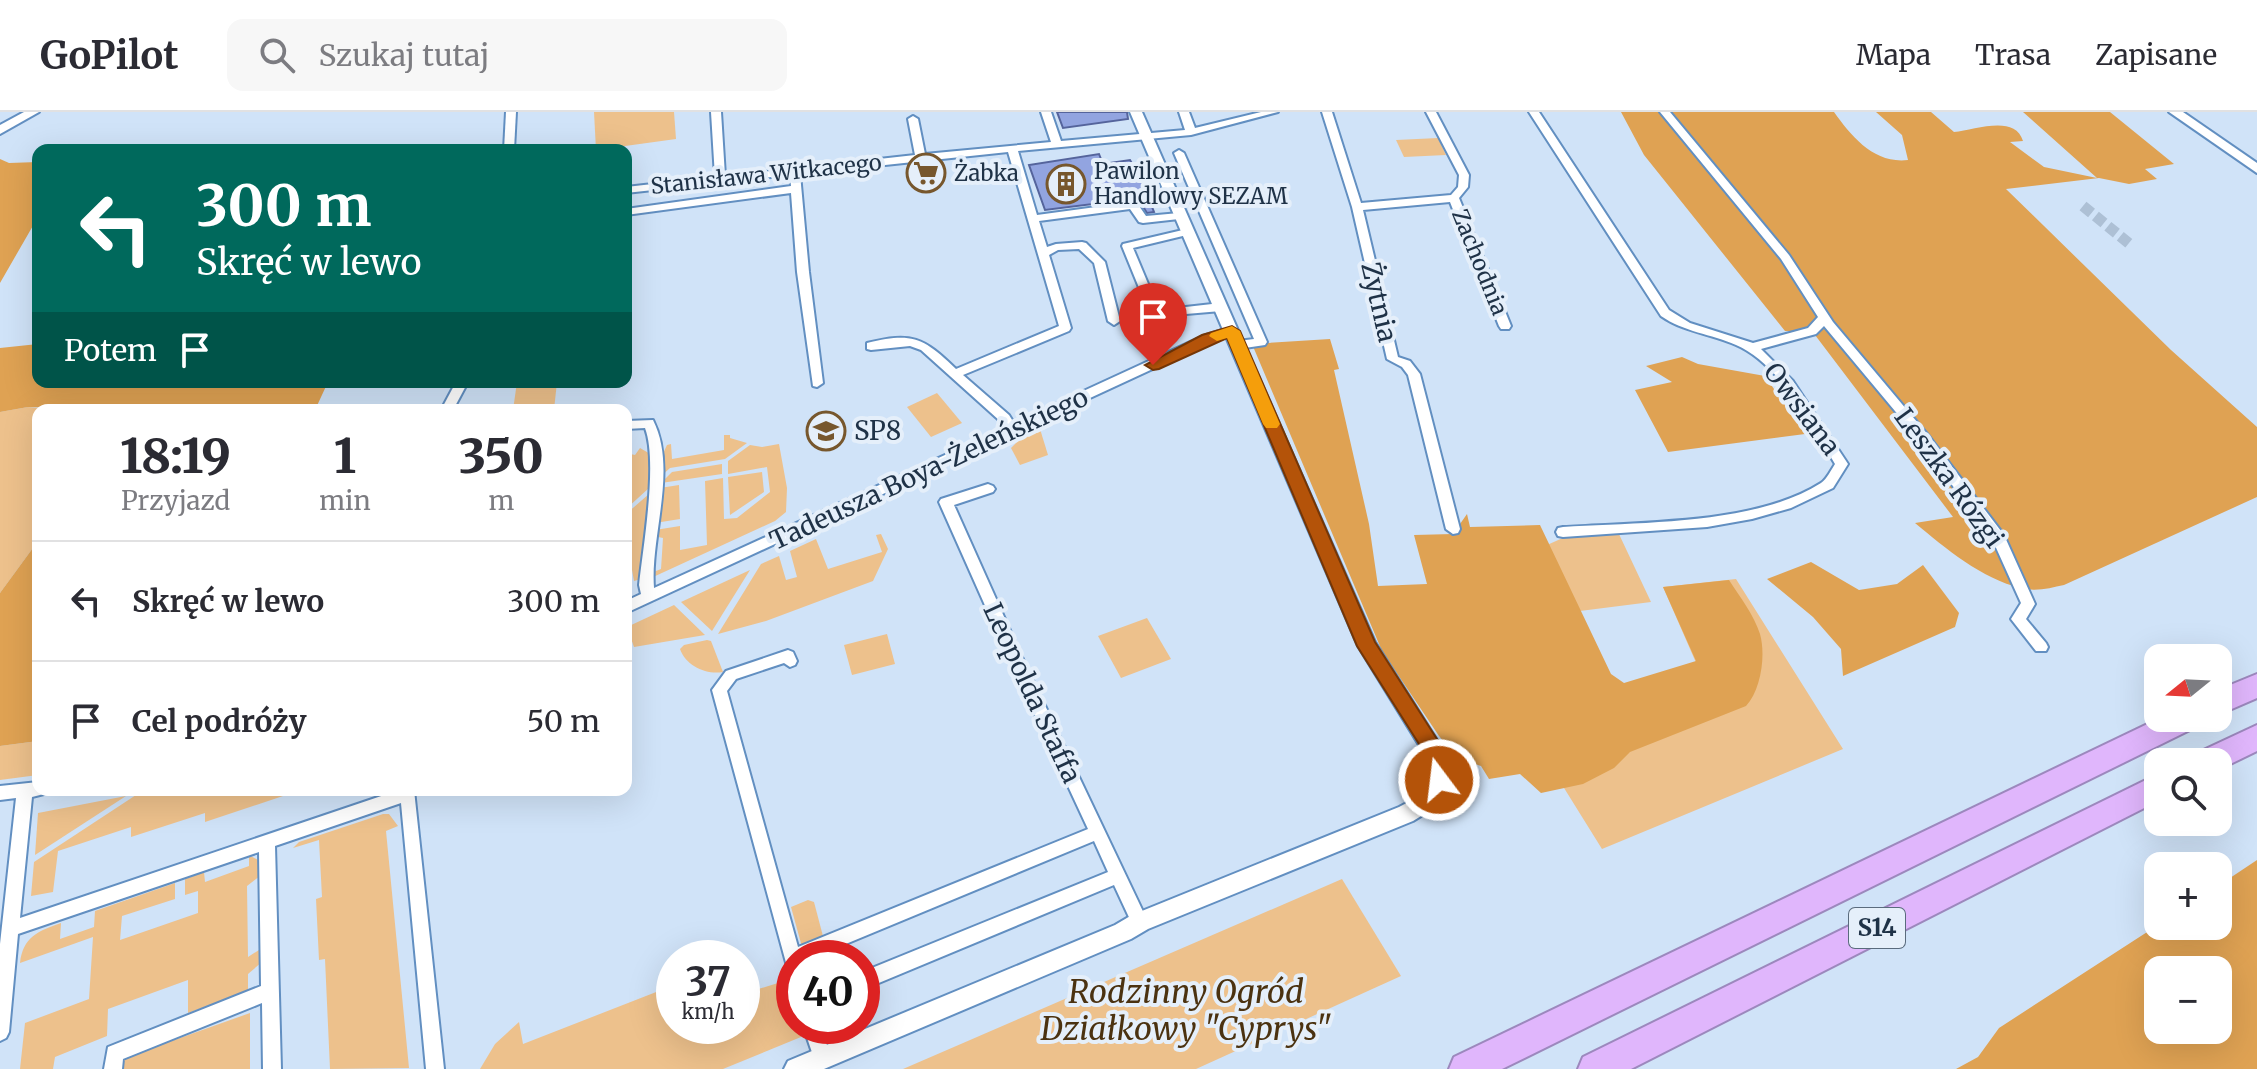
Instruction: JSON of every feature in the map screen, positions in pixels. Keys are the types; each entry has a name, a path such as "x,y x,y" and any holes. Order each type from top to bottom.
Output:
{"highway":[{"name":"S14","path":"1466,1069 2159,732"},
{"path":"2232,750 2257,737"},
{"name":"S14","path":"1595,1069 2144,794"}],"street":[{"path":"0,130 33,112"},
{"path":"509,144 511,112"},
{"path":"716,112 720,178"},
{"path":"1046,112 1057,145"},
{"path":"796,1069 1123,932 1140,922 1406,814 1427,802 1435,792 1439,780 1437,756 1367,646 1235,338 1160,174 1136,112"},
{"path":"1184,112 1191,132"},
{"name":"Stanisława Witkacego","path":"632,189 921,157 1191,132 1273,112"},
{"name":"Żytnia","path":"1327,112 1357,207 1393,359 1406,364 1414,374 1453,529"},
{"name":"Zachodnia","path":"1357,207 1454,198 1463,187 1464,175 1431,112"},
{"name":"Owsiana","path":"1534,112 1665,313 1685,328 1738,341 1764,357 1795,394 1842,464 1828,485 1786,505 1752,514 1707,522 1563,532"},
{"name":"Leszka Rózgi","path":"1665,112 1785,257 1825,317 1924,438 1999,539 2028,604 2018,619 2041,647"},
{"path":"2175,112 2257,169"},
{"path":"913,119 921,157"},
{"path":"954,374 1065,328 1012,149"},
{"path":"1179,153 1261,342 1235,338"},
{"path":"795,171 817,383"},
{"path":"1160,174 1186,171"},
{"path":"632,211 795,189"},
{"name":"Zachodnia","path":"1454,198 1505,326"},
{"path":"1033,219 1133,205 1143,220 1179,216"},
{"path":"1187,232 1127,246 1155,314 1221,307"},
{"path":"1043,253 1056,247 1082,245 1099,262 1114,321"},
{"path":"1752,347 1812,331 1825,317"},
{"name":"Tadeusza Boya-Żeleńskiego","path":"632,604 1207,339 1235,338"},
{"path":"871,346 908,339 922,343 1005,418 1011,430"},
{"path":"632,424 649,423 655,433 646,585 649,596"},
{"name":"Leopolda Staffa","path":"988,489 946,502 1096,833 1140,922"},
{"path":"787,940 719,690 731,675 788,656 790,661"},
{"path":"0,793 32,790 10,929 0,1032"},
{"path":"10,929 397,796"},
{"path":"408,796 435,1069"},
{"path":"843,940 1096,833"},
{"path":"267,842 272,1069"},
{"path":"880,974 1117,876"},
{"path":"113,1069 114,1053 270,991"},
{"path":"818,1044 822,1058"}],"green space":[{"path":"594,112 674,112 676,139 632,145 596,144"},
{"path":"1438,138 1446,155 1404,157 1396,140"},
{"path":"516,388 556,388 555,404 514,404"},
{"path":"937,393 962,423 931,437 907,407"},
{"path":"32,407 32,549 0,593 0,412"},
{"path":"1040,429 1048,455 1020,465 1011,448 1021,438"},
{"path":"724,435 747,443 725,459 670,468 659,478 660,460 667,445 671,444 672,459 724,450"},
{"path":"779,444 787,488 786,512 775,521 651,578 651,573 661,569 663,538 653,536 655,530 680,526 680,550 707,545 705,481 723,478 724,519 737,518 770,492 767,467 728,474 728,461 750,445 762,447"},
{"path":"640,448 652,455 649,488 632,504 632,454"},
{"path":"722,464 722,474 661,483 672,472"},
{"path":"762,472 764,492 730,515 728,477"},
{"path":"679,485 680,519 655,523 660,488"},
{"path":"649,494 641,579 634,581 632,570 632,509"},
{"path":"1618,532 1651,602 1580,611 1616,693 1697,665 1663,587 1736,579 1843,749 1602,849 1546,759 1529,553 1565,537"},
{"path":"881,534 888,549 873,581 766,621 718,634 761,564 779,556 786,580 797,577 790,551 816,539 828,569 882,552 876,535"},
{"path":"750,570 712,631 681,602"},
{"path":"674,605 705,635 634,647 632,625"},
{"path":"1147,618 1171,659 1121,678 1098,636"},
{"path":"887,634 895,664 852,675 844,645"},
{"path":"711,641 723,672 697,668 680,649 684,645"},
{"path":"32,742 32,776 0,780 0,746"},
{"path":"126,796 35,855 38,813"},
{"path":"134,796 283,796 205,822 205,813 131,837 131,827 58,851 53,892 31,896 34,862"},
{"path":"389,814 398,826 386,831 409,1068 330,1069 325,959 319,960 316,899 322,897 319,840 293,848 299,842"},
{"path":"249,855 258,860 260,876 247,886 248,957 262,948 262,962 248,974 248,991 188,1013 188,980 108,1009 107,1036 55,1057 53,1069 20,1069 25,1023 89,999 93,937 20,963 24,947 33,936 61,923 60,939 94,927 95,911 175,883 175,899 122,916 120,940 198,913 198,891 185,895 185,879 204,872 205,882 249,866"},
{"name":"Rodzinny Ogród Działkowy \"Cyprys\"","path":"1342,879 1401,976 1196,1069 903,1069"},
{"path":"808,900 814,902 824,940 800,940 791,907"},
{"path":"776,984 776,1044 784,1044 723,1069 480,1069 495,1044 519,1022 523,1044 656,992 656,1044 760,1044 760,988"},
{"path":"250,1013 250,1069 116,1069 123,1056"}],"shaded area":[{"path":"1621,112 1834,112 1848,131 1874,153 1885,158 1908,160 1902,135 1876,112 1931,112 1954,132 1993,126 2012,128 2023,141 2010,142 2044,167 2097,178 2023,112 2110,112 2174,164 2145,169 2157,179 2129,184 2099,178 2006,189 2171,350 2257,427 2257,497 2064,585 2027,589 2006,584 1978,570 1915,523 1953,517 1812,331 1785,331 1644,155"},
{"path":"0,159 9,163 32,162 32,227 0,283"},
{"path":"1330,339 1339,369 1334,370 1369,524 1378,586 1427,584 1414,535 1453,534 1467,514 1470,527 1540,525 1611,674 1624,683 1696,661 1663,587 1729,580 1754,620 1762,642 1759,682 1746,706 1630,752 1614,768 1583,784 1541,793 1520,774 1489,779 1481,766 1459,759 1439,736 1382,651 1252,344"},
{"path":"32,345 32,388 325,388 318,404 32,404 32,407 0,412 0,348"},
{"path":"1682,357 1698,364 1765,376 1805,434 1668,452 1635,390 1672,382 1646,366"},
{"path":"32,549 32,742 0,746 0,593"},
{"path":"1811,562 1859,590 1897,584 1923,565 1959,613 1955,627 1843,676 1841,649 1813,617 1767,579"},
{"path":"2257,860 2257,1069 1956,1069 1978,1057 1999,1028 2144,934 2144,940 2232,940 2232,877"}],"building":[{"path":"1057,112 1127,112 1128,119 1063,128"},
{"path":"1099,154 1103,164 1130,160 1154,212 1147,213 1139,200 1133,199 1045,210 1029,165"}],"tunnel":[{"path":"2083,206 2131,245"}],"slow traffic":[{"path":"1217,336 1232,331 1272,424"}],"place":[{"name":"Żabka","path":"926,173"},
{"name":"Pawilon Handlowy SEZAM","path":"1066,184"},
{"name":"SP8","path":"826,431"}],"route":[{"path":"1153,365 1207,339 1232,331 1367,646 1434,750 1439,780"}]}
